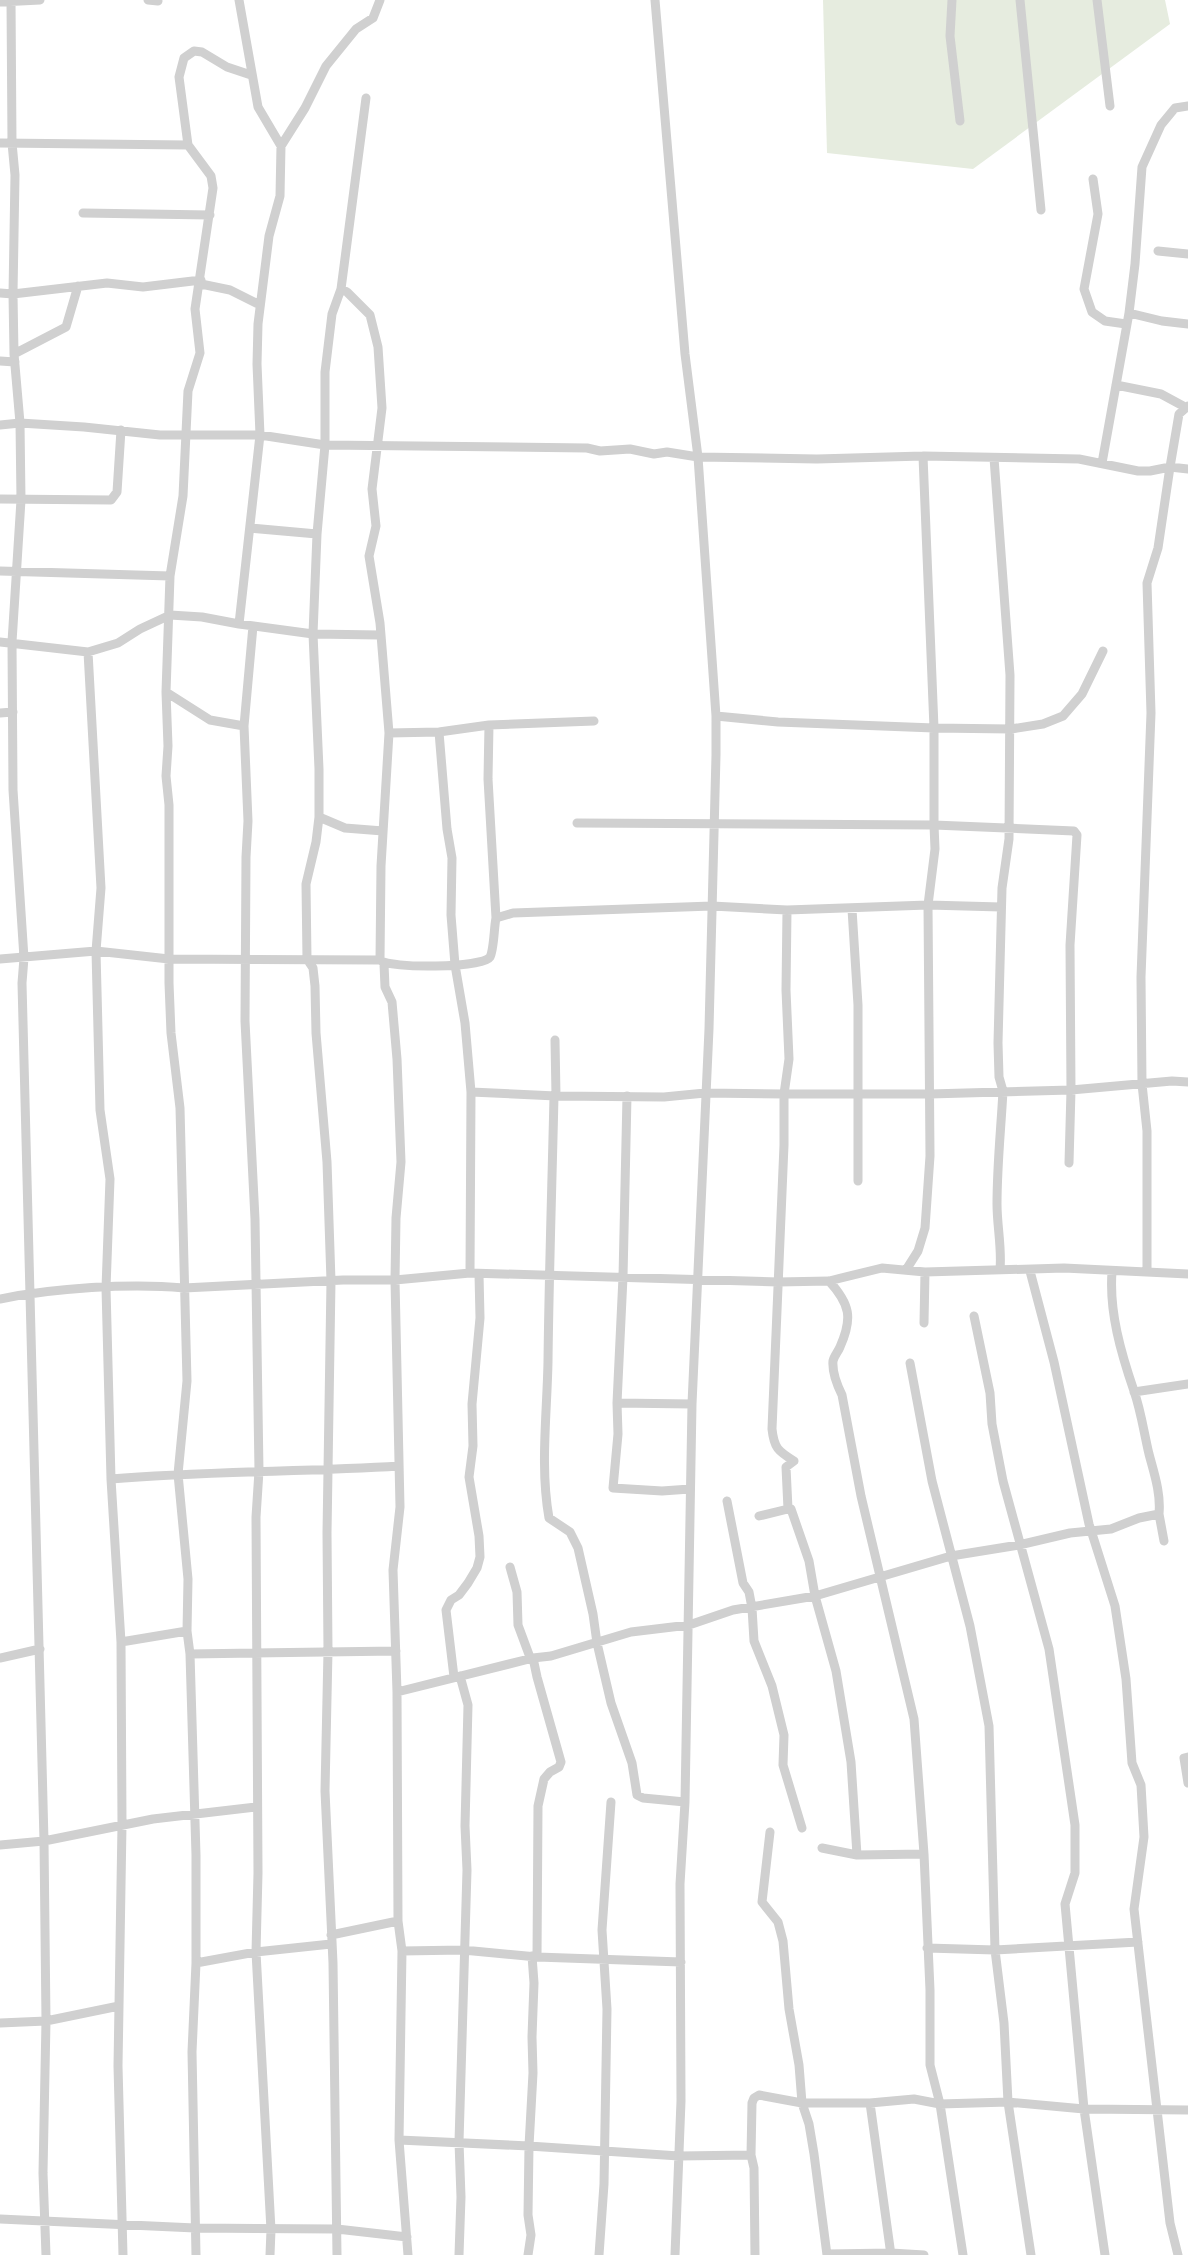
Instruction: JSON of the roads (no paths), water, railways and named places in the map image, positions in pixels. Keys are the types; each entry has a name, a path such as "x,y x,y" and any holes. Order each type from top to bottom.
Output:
{"street":[{"path":"0,2 40,0"},
{"path":"148,0 158,1"},
{"path":"239,0 258,106 281,146 280,196 269,236 260,305 257,364 260,435 239,624"},
{"path":"281,146 305,108 326,66 356,29 373,18 380,0"},
{"path":"655,0 685,354 698,457 716,716 709,1029 692,1404 689,1625 685,1704 685,1802 680,1884 681,2101 675,2255"},
{"path":"952,0 950,36 960,121"},
{"path":"1020,0 1041,210"},
{"path":"1097,0 1110,106"},
{"path":"11,1 12,143 15,185 14,358 20,423 20,500 12,642 13,790 24,958 22,983 40,1649 46,2021 44,2075 46,2255"},
{"path":"196,2255 192,2052 196,1963 196,1855 190,1654 187,1632 188,1579 178,1474 187,1381 180,1108 171,1033 166,692 170,576 183,496 188,391 200,353 196,310 213,188 211,176 188,144 179,77 184,58 194,51 202,52 227,67 251,75"},
{"path":"337,2255 335,2042 325,1791 331,1282 327,1162 316,1034 315,986 313,968 307,959 306,884 316,842 318,817 319,769 313,634 317,534 326,445 325,372 332,314 341,289 366,98"},
{"path":"1102,463 1135,264 1142,167 1161,125 1175,108 1188,106"},
{"path":"0,143 188,144"},
{"path":"1093,179 1098,214 1084,289 1092,312 1105,322 1126,324"},
{"path":"83,213 210,216"},
{"path":"1158,251 1188,254"},
{"path":"0,293 13,294 107,283 143,287 201,282 230,290 260,305"},
{"path":"0,361 14,358 66,327 78,286"},
{"path":"341,289 348,292 370,315 376,339 382,408 372,489 376,526 369,556 380,635 390,733 381,866 382,962 385,987 392,1002 400,1090 401,1162 396,1218 395,1280 400,1507 394,1570 397,1692 398,1921 402,1951 400,2140 408,2255"},
{"path":"1128,313 1162,321 1188,324"},
{"path":"1116,385 1160,394 1187,406 1179,414 1158,548 1147,583 1152,713 1141,977 1142,1084 1147,1130 1147,1272"},
{"path":"0,425 20,423 121,430 160,435 260,435 326,445 587,448 600,451 630,450 654,454 667,452 698,457 816,459 923,456 1079,459 1138,471 1150,471 1170,466 1188,469"},
{"path":"0,499 111,500 117,492 121,430"},
{"path":"906,1270 918,1251 924,1228 930,1156 928,905 935,849 934,728 923,456"},
{"path":"994,458 1010,675 1011,729 1008,827 1001,907 998,1043 1000,1077 1003,1091 997,1201 997,1234 1001,1255 1000,1270"},
{"path":"250,528 317,534"},
{"path":"0,571 170,576"},
{"path":"0,642 88,652 118,644 140,629 170,615 202,616 239,624 313,634 380,635"},
{"path":"253,626 244,726 248,821 244,960 245,1020 254,1175 259,1471 256,1517 256,1807 258,1873 256,1952 271,2230 270,2255"},
{"path":"716,716 778,722 934,728 1011,729 1044,724 1063,716 1082,694 1103,651"},
{"path":"88,652 101,888 96,951 100,1110 110,1179 106,1288 111,1479 121,1642 122,1825 118,2066 123,2255"},
{"path":"166,692 210,720 244,726"},
{"path":"0,712 13,712"},
{"path":"390,733 439,732 489,725 594,721"},
{"path":"0,959 96,951 169,958 307,959 382,962 396,966 455,965 485,961 491,956 496,918 488,779 489,725"},
{"path":"439,732 447,829 452,858 451,915 455,965 465,1023 471,1092 474,1273 480,1318 472,1404 473,1446 469,1477 479,1536 480,1557 477,1568 468,1583 459,1595 451,1600 446,1610 457,1677 468,1705 465,1826 467,1870 463,1950 459,2142 461,2197 460,2255"},
{"path":"318,817 345,828 384,831"},
{"path":"577,823 934,825 1074,831 1076,835 1070,945 1071,1090 1068,1163"},
{"path":"496,918 513,913 531,911 712,906 787,910 928,905 1001,907"},
{"path":"852,909 858,1005 858,1181"},
{"path":"787,910 786,990 789,1059 784,1094 784,1145 772,1375 772,1429 773,1443 780,1452 794,1461 786,1468 788,1509"},
{"path":"555,1040 555,1096 548,1276 546,1504 549,1518 570,1532 578,1548 596,1643 611,1703 632,1763 638,1795 643,1798 685,1802"},
{"path":"471,1092 555,1096 664,1097 705,1093 930,1094 1071,1090 1188,1082"},
{"path":"627,1096 623,1277 617,1403 618,1434 613,1488 662,1491 690,1488"},
{"path":"0,1299 31,1293 106,1288 162,1286 184,1288 395,1280 474,1273 778,1282 828,1281 882,1268 925,1272 1064,1268 1112,1272 1188,1274"},
{"path":"1030,1270 1048,1336 1092,1532 1115,1606 1126,1679 1132,1763 1140,1785 1144,1838 1134,1909 1170,2223 1178,2255"},
{"path":"924,1323 925,1272"},
{"path":"1112,1272 1110,1295 1113,1311 1158,1491 1159,1514 1164,1541"},
{"path":"828,1281 838,1291 848,1308 849,1320 833,1360 836,1383 842,1395 861,1496 914,1719 924,1854 930,1990 930,2065 940,2104 963,2255"},
{"path":"974,1316 990,1393 997,1449 1019,1545 1049,1649 1074,1825 1075,1873 1065,1904 1084,2109 1105,2255"},
{"path":"910,1363 932,1482 970,1626 989,1726 995,1950 1004,2023 1008,2102 1031,2255"},
{"path":"1134,1392 1188,1384"},
{"path":"617,1403 692,1404"},
{"path":"111,1479 178,1474 399,1466"},
{"path":"727,1501 743,1582 749,1592 754,1641 772,1686 784,1734 783,1765 802,1828"},
{"path":"759,1516 781,1509 791,1510 809,1561 815,1596 836,1671 851,1762 857,1855"},
{"path":"397,1692 551,1656 632,1632 689,1625 734,1610 815,1596 951,1556 1019,1545 1070,1533 1111,1529 1127,1522 1159,1514"},
{"path":"510,1567 516,1592 518,1625 532,1659 561,1762 559,1767 550,1772 544,1779 538,1806 532,2037 533,2073 529,2146 528,2215 531,2235 528,2255"},
{"path":"121,1642 187,1632"},
{"path":"0,1658 40,1649"},
{"path":"190,1654 396,1651"},
{"path":"1188,1757 1184,1758 1188,1783"},
{"path":"599,2255 604,2184 603,2152 607,2009 602,1930 611,1802"},
{"path":"0,1845 44,1841 194,1813 256,1807"},
{"path":"770,1832 762,1902 778,1922 782,1941 789,2009 799,2065 802,2103 812,2146 827,2254 924,2255"},
{"path":"822,1848 857,1855 924,1854"},
{"path":"196,1963 331,1940 398,1921"},
{"path":"927,1948 995,1950 1138,1942"},
{"path":"402,1951 463,1950 604,1960 681,1962"},
{"path":"0,2024 46,2021 120,2006"},
{"path":"755,2255 754,2168 751,2155 752,2103 759,2094 802,2103 870,2103 914,2098 940,2104 1008,2102 1084,2109 1188,2110"},
{"path":"870,2103 891,2254"},
{"path":"400,2140 679,2156 751,2155"},
{"path":"0,2219 195,2228 337,2229 407,2237"}]}
